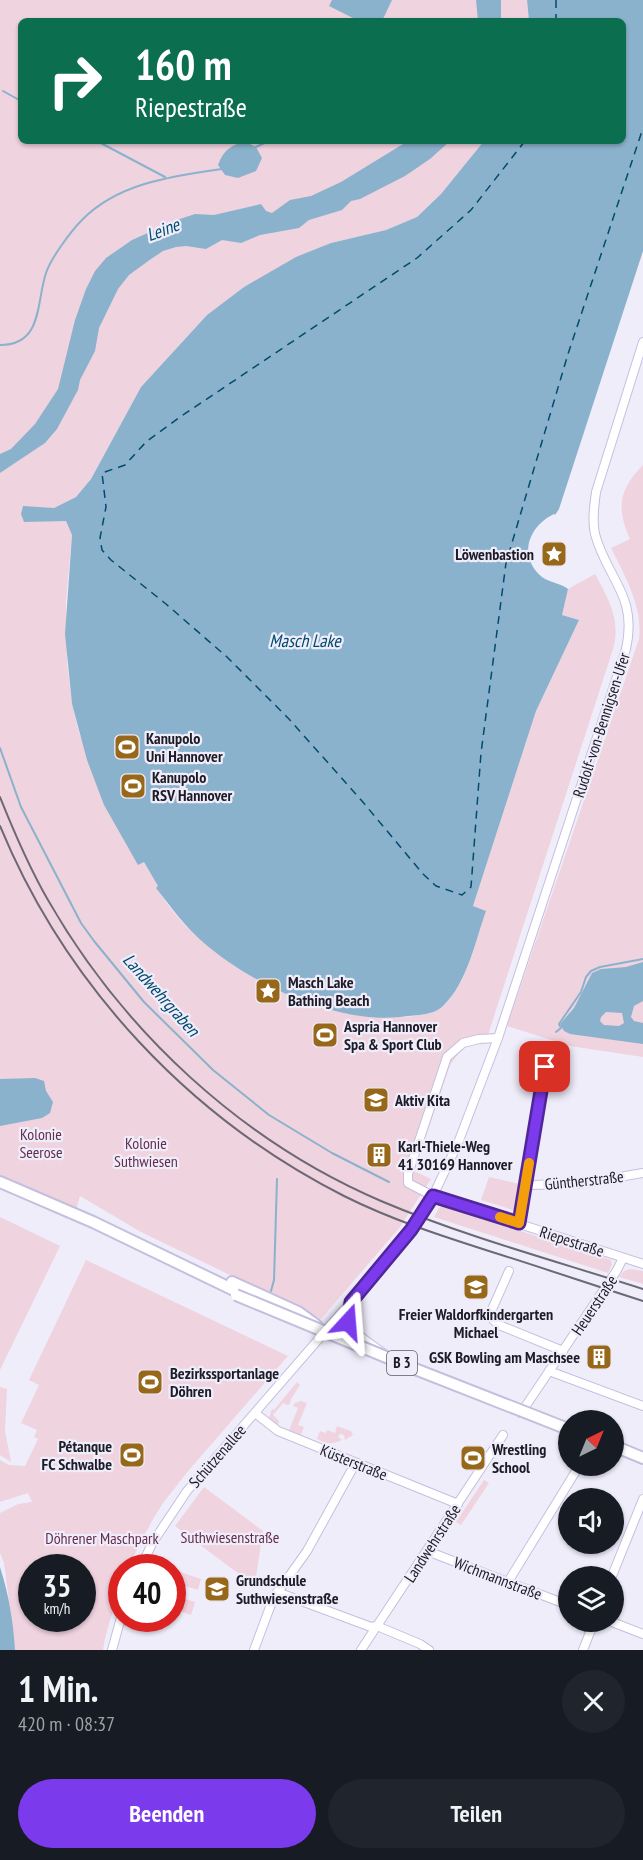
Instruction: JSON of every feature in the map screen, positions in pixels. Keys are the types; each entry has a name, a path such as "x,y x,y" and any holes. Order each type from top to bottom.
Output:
{"highway":[{"name":"B 3","path":"0,1182 237,1293 558,1423"},
{"name":"B 3","path":"0,1186 47,1204"},
{"name":"B 3","path":"72,1216 143,1246 237,1293"},
{"path":"143,1246 175,1257 261,1294 298,1312 311,1323 327,1330"},
{"path":"624,1448 643,1455"}],"street":[{"name":"Rudolf-von-Bennigsen-Ufer","path":"422,1215 458,1143 629,636 626,604 598,543 593,518 596,492 643,342"},
{"path":"433,1196 410,1186 407,1180 447,1057 463,1043 494,1038"},
{"name":"Güntherstraße","path":"519,1223 545,1067"},
{"name":"Güntherstraße","path":"526,1185 578,1184 643,1173"},
{"name":"Riepestraße","path":"433,1196 643,1264"},
{"name":"Schützenallee","path":"147,1554 187,1491 351,1302 422,1215"},
{"name":"Heuerstraße","path":"521,1413 623,1258"},
{"name":"Heuerstraße","path":"509,1270 490,1314 491,1318 499,1325 563,1351"},
{"path":"351,1302 348,1318 352,1329 386,1355"},
{"path":"549,1371 643,1406"},
{"name":"Küsterstraße","path":"255,1413 278,1431 458,1504"},
{"name":"Landwehrstraße","path":"361,1650 503,1434"},
{"path":"254,1650 277,1592 308,1551 355,1464"},
{"path":"508,1582 573,1476"},
{"path":"616,1566 643,1499"},
{"name":"Wichmannstraße","path":"427,1551 558,1601"},
{"path":"277,1592 370,1627 377,1626 429,1650"},
{"path":"624,1627 643,1634"},
{"path":"112,1650 117,1632"},
{"path":"583,1650 590,1632"}],"green space":[{"path":"0,0 527,0 529,18 18,18 18,144 482,144 441,194 417,217 386,230 331,243 244,287 207,315 141,387 91,479 76,497 54,508 23,507 46,520 66,521 72,535 66,601 67,663 72,704 79,733 139,864 144,862 159,886 156,888 183,923 238,968 299,1000 346,1012 377,1016 412,1016 437,1010 452,997 470,961 485,911 473,906 536,711 579,620 561,615 568,589 595,574 612,608 615,636 614,646 486,1041 463,1048 450,1065 414,1171 431,1179 400,1227 321,1319 141,1232 80,1196 74,1217 0,1181"},
{"path":"643,465 643,1057 570,1046 507,1026 639,639 640,627 636,604 611,548 630,539 623,518 622,499 629,482"},
{"path":"489,1177 520,1184 516,1208 513,1210 481,1200"},
{"path":"442,1206 611,1260 612,1265 608,1273 434,1217"},
{"path":"0,1217 60,1246 0,1370"},
{"name":"Bezirkssportanlage Döhren","path":"86,1260 288,1356 163,1503 135,1554 108,1554 108,1629 103,1650 12,1650 9,1601 4,1563 0,1553 0,1513 18,1504 32,1502 28,1493 0,1502 0,1460 9,1465 25,1466 38,1439 34,1437 37,1430 21,1423 39,1385 29,1380"},
{"path":"630,1269 643,1271 643,1284 619,1277 624,1271"},
{"path":"297,1382 300,1385 290,1404 283,1403 273,1415 279,1421 278,1425 269,1418 272,1409 274,1410"},
{"path":"0,1387 7,1389 5,1431 11,1462 0,1455"},
{"path":"301,1401 307,1403 298,1425 304,1427 301,1435 289,1430 298,1408 293,1406"},
{"path":"337,1426 351,1431 353,1435 345,1440 344,1435 340,1434 338,1437 342,1440 332,1443 317,1439 320,1431 326,1433 327,1430 335,1433"},
{"path":"484,1480 489,1483 461,1525 456,1522"},
{"name":"Suthwiesenstraße","path":"204,1487 263,1531 256,1577 253,1582 175,1526"},
{"path":"186,1574 201,1579 198,1590 186,1586"},
{"path":"186,1599 195,1602 191,1615 186,1613"}],"water":[{"path":"332,0 392,0 383,18 353,18 329,6"},
{"path":"476,0 501,0 501,18 478,18"},
{"name":"Masch Lake","path":"527,0 643,0 643,251 559,509 555,515 545,519 538,526 529,542 528,551 534,569 542,577 568,589 562,615 579,620 536,711 473,906 486,911 470,961 459,985 443,1006 429,1013 375,1018 349,1014 296,998 245,973 223,958 197,937 178,917 156,888 158,886 144,862 138,865 104,805 87,760 72,704 65,634 72,535 66,521 24,522 21,514 23,506 54,508 76,497 91,479 141,387 207,315 244,287 296,257 331,243 386,230 417,217 441,194 482,144 626,144 626,18 529,18"},
{"path":"250,144 256,147 262,158 256,171 238,178 225,175 218,165 222,156 232,146"},
{"name":"Leine","path":"403,144 447,144 405,176 360,199 351,201 342,210 309,220 299,228 260,235 241,243 222,240 206,249 176,247 163,251 129,275 118,289 99,328 95,351 57,429 45,443 0,473 0,454 11,449 35,424 58,389 75,320 86,289 95,271 106,258 132,240 195,214 214,215 261,204 266,211 272,213 290,200 311,196 341,182"},
{"path":"643,962 643,1001 634,1006 631,1017 634,1021 643,1023 643,1044 570,1034 564,1031 560,1024 574,1008 592,973 601,969 626,967","holes":["606,1012 622,1013 624,1023 619,1026 604,1025 600,1021"]},
{"path":"35,1078 44,1081 46,1091 53,1102 50,1113 42,1118 0,1126 0,1079"},
{"path":"0,1567 10,1608 15,1650 0,1650"}],"waterway":[{"path":"3,91 18,99"},
{"path":"103,144 165,177"},
{"path":"256,147 262,144"},
{"path":"0,345 14,343 24,338 31,330 46,273 52,260 72,231 96,207 112,197 147,183 222,169"},
{"name":"Landwehrgraben","path":"0,748 21,807 81,923 144,1002 213,1070 269,1115 332,1153 389,1182"},
{"name":"Landwehrgraben","path":"556,1032 561,1028 559,1024 581,992 586,977 591,971 600,967 643,959"},
{"path":"271,1291 274,1280 277,1179"}],"ferry route":[{"path":"556,0 556,18"},
{"path":"523,144 471,210 417,258 180,417 146,442 125,465 102,473 106,507 100,538 102,550 227,657 289,719 423,874 436,886 462,895 471,887 481,753 506,563 568,354 643,128"}],"railway":[{"path":"0,797 34,875 78,948 112,994 149,1037 190,1077 234,1114 280,1147 330,1176 381,1201 478,1237 643,1289"},
{"path":"0,826 27,885 60,940 97,993 139,1042 185,1087 235,1128 288,1164 344,1196 380,1213 455,1240 643,1301"}],"slow traffic":[{"path":"500,1217 519,1223 529,1163"}],"place":[{"name":"Löwenbastion","path":"554,554"},
{"name":"Kanupolo Uni Hannover","path":"127,747"},
{"name":"Kanupolo RSV Hannover","path":"133,786"},
{"name":"Masch Lake Bathing Beach","path":"268,991"},
{"name":"Aspria Hannover Spa & Sport Club","path":"325,1035"},
{"name":"Aktiv Kita","path":"376,1100"},
{"name":"Karl-Thiele-Weg 41 30169 Hannover","path":"379,1155"},
{"name":"Freier Waldorfkindergarten Michael","path":"476,1287"},
{"name":"GSK Bowling am Maschsee","path":"599,1357"},
{"name":"Bezirkssportanlage Döhren","path":"150,1382"},
{"name":"Pétanque FC Schwalbe","path":"132,1455"},
{"name":"Wrestling School","path":"473,1458"},
{"name":"Grundschule Suthwiesenstraße","path":"217,1589"}],"route":[{"path":"348,1322 348,1309 351,1302 411,1230 433,1196 519,1223 545,1067"}],"park label":[{"name":"Kolonie Seerose","path":"41,1143"},
{"name":"Kolonie Suthwiesen","path":"146,1152"},
{"name":"Döhrener Maschpark","path":"102,1538"}]}
